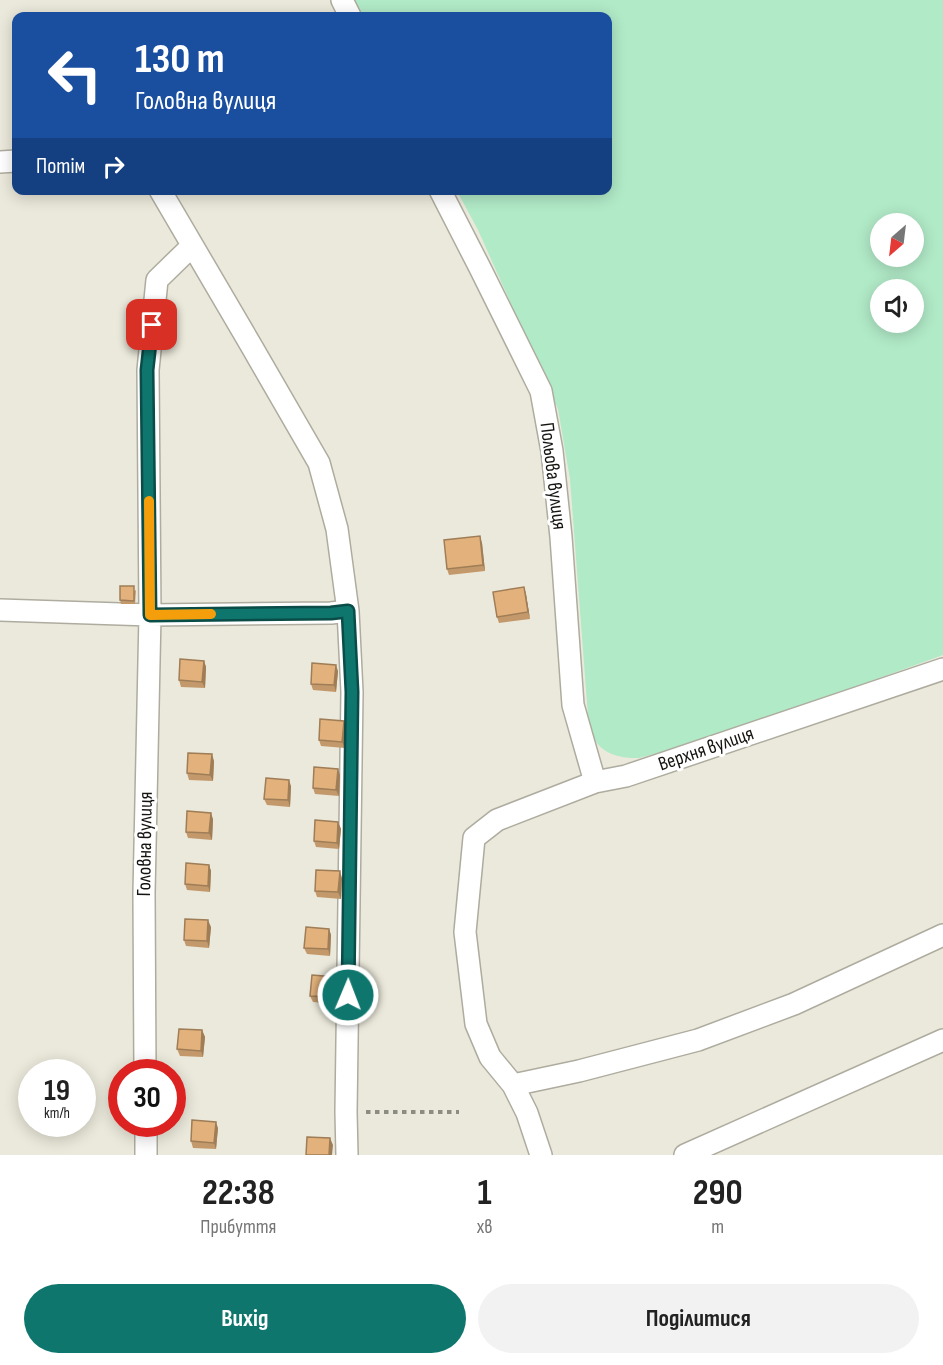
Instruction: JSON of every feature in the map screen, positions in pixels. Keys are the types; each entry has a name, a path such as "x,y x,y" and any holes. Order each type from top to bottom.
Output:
{"street":[{"path":"163,195 319,463 337,529 348,611 352,692 347,1155"},
{"name":"Польова вулиця","path":"443,195 541,392 552,451 560,526 573,705 595,782"},
{"name":"Головна вулиця","path":"145,1059 144,893 150,615 147,370 157,280 192,246"},
{"path":"0,610 150,615 348,611"},
{"name":"Верхня вулиця","path":"513,1085 490,1057 476,1024 465,932 474,838 497,820 595,782 626,776 943,669"},
{"path":"541,1155 527,1113 513,1085 579,1071 698,1040 794,1004 943,935"},
{"path":"685,1155 943,1040"},
{"path":"146,1137 146,1155"}],"path":[{"path":"346,1112 459,1113"}],"green space":[{"path":"354,0 943,0 943,655 711,739 639,758 626,758 606,751 596,742 588,716 570,479 558,409 478,230 459,195 612,195 612,12 361,12"}],"building":[{"path":"480,536 483,565 447,569 444,540"},
{"path":"120,586 134,586 134,601 120,600"},
{"path":"524,587 528,612 497,617 493,592"},
{"path":"180,659 204,661 202,682 179,680"},
{"path":"312,663 336,665 334,685 311,684"},
{"path":"320,719 344,721 342,742 319,740"},
{"path":"188,753 212,754 210,775 187,773"},
{"path":"314,767 338,769 336,790 313,788"},
{"path":"266,778 289,780 288,800 264,799"},
{"path":"187,811 211,813 209,833 186,832"},
{"path":"315,820 338,822 337,843 314,841"},
{"path":"186,863 209,865 208,886 185,884"},
{"path":"316,870 340,871 338,892 315,891"},
{"path":"185,919 208,920 207,941 184,940"},
{"path":"306,927 329,929 328,949 304,948"},
{"path":"312,975 335,977 333,997 310,996"},
{"path":"179,1029 202,1030 201,1051 177,1049"},
{"path":"192,1120 216,1122 214,1143 191,1141"},
{"path":"307,1137 330,1138 329,1155 306,1155"}],"slow traffic":[{"path":"149,501 150,615 211,614"}],"route":[{"path":"152,325 147,370 150,615 348,611 352,692 348,995"}]}
